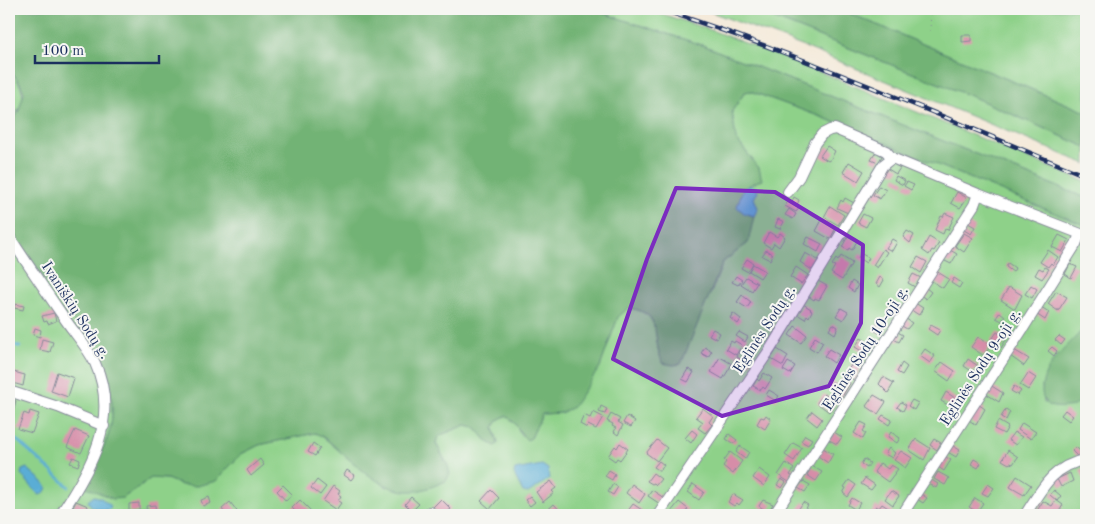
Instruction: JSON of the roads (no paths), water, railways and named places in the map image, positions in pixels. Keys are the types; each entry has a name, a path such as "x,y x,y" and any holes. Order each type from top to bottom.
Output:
{"street":[{"path":"788,192 799,177 815,143 822,134 835,129 886,151 892,158 1083,235"},
{"name":"Eglinės Sodų g.","path":"658,515 771,348 883,165 892,158"},
{"name":"Eglinės Sodų 10-oji g.","path":"774,515 974,206 978,194"},
{"name":"Eglinės Sodų 9-oji g.","path":"902,515 1083,235"},
{"name":"Ivaniškių Sodų g.","path":"9,236 94,360 102,388 105,412 100,440 87,469 60,515"},
{"path":"9,391 58,407 104,426"},
{"path":"1026,515 1037,496 1058,470 1074,462 1086,459"}],"water":[{"path":"749,186 756,187 758,192 754,198 758,208 754,216 744,213 737,207 742,191"},
{"path":"542,465 548,469 549,479 528,493 523,492 514,474 515,470"},
{"path":"27,468 44,483 47,488 44,493 40,495 37,493 21,474 22,470"},
{"path":"94,496 101,498 111,506 110,509 100,510 89,504 88,501"}],"waterway":[{"path":"9,343 20,347"},
{"path":"9,437 18,441 69,487"}],"railway":[{"path":"660,9 821,67 1086,176"}]}
